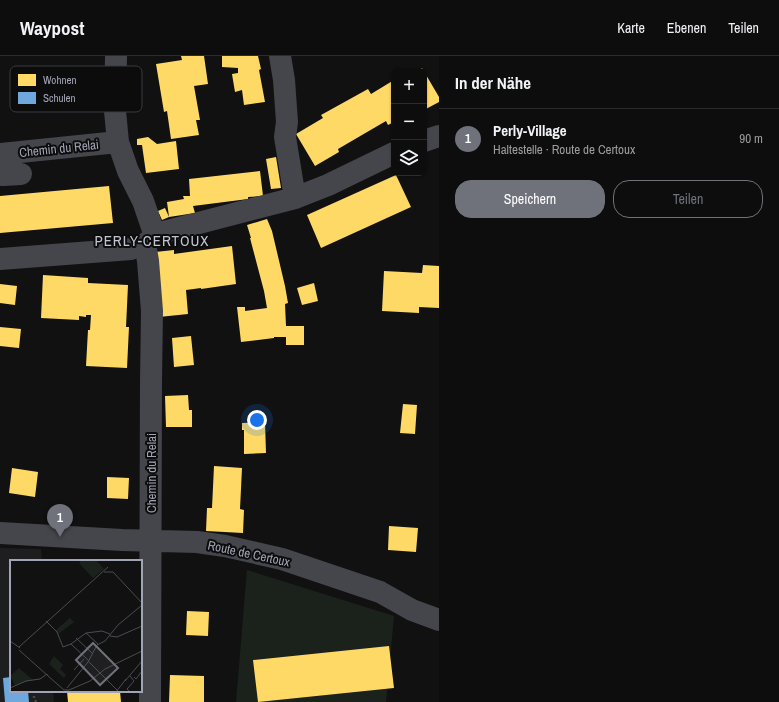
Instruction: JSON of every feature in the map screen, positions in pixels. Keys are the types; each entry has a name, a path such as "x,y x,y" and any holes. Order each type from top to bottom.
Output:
{"street":[{"name":"Chemin du Relai","path":"116,56 116,66"},
{"path":"280,56 285,87 287,122 285,137 295,198"},
{"name":"Chemin du Relai","path":"115,112 118,142 128,170 142,201 150,240 148,261 152,312 150,702"},
{"path":"427,140 439,136"},
{"name":"Chemin du Relai","path":"0,154 118,142"},
{"path":"0,259 131,250 164,232 295,198 328,185 391,154"},
{"name":"Route de Certoux","path":"0,533 122,540 197,542 225,546 265,555 380,592 412,610 439,620"}],"path":[{"path":"34,692 34,700 37,702"}],"shaded area":[{"path":"0,548 41,549 42,560 10,560 10,692 53,692 54,702 0,702"},
{"path":"247,570 394,616 386,702 236,702"}],"building: Wohnen":[{"path":"181,56 204,56 208,84 194,86 200,120 196,120 199,135 171,139 167,111 164,112 156,64 182,60"},
{"path":"222,56 258,56 265,102 244,105 242,90 235,92 232,74 238,73 238,68 222,67"},
{"path":"427,76 439,97 439,102 427,108"},
{"path":"391,82 391,124 388,125 386,121 338,149 339,152 315,166 296,134 323,118 321,115 368,89 371,94"},
{"path":"148,137 157,144 176,141 179,169 146,173 142,145 137,145 137,139"},
{"path":"276,157 281,188 271,189 266,159"},
{"path":"260,171 263,196 193,206 195,213 169,217 167,202 184,199 183,196 190,196 189,179"},
{"path":"394,176 396,176 411,207 321,248 307,215"},
{"path":"109,186 113,223 0,233 0,196"},
{"path":"165,208 169,217 162,220 158,211"},
{"path":"267,219 272,231 285,286 288,303 285,304 286,326 304,326 304,345 286,345 286,337 274,337 241,342 237,307 245,307 245,311 267,308 247,225"},
{"path":"232,246 236,284 186,290 188,314 159,317 155,252 174,250 174,254"},
{"path":"423,265 439,266 439,308 419,307 419,313 382,311 384,271 422,273"},
{"path":"43,275 88,278 88,283 128,285 126,327 129,327 127,368 86,366 88,330 90,330 91,315 86,315 86,317 79,316 79,320 41,318"},
{"path":"314,283 318,301 302,305 297,288"},
{"path":"0,284 17,286 15,305 0,303"},
{"path":"0,327 21,329 19,348 0,346"},
{"path":"191,336 194,365 174,367 172,338"},
{"path":"188,395 189,410 192,410 192,427 166,427 165,396"},
{"path":"403,404 417,405 415,434 400,433"},
{"path":"265,422 266,453 244,454 244,430 242,430 242,423"},
{"path":"214,466 242,468 240,509 244,510 243,533 206,531 207,508 212,508"},
{"path":"12,468 38,472 35,497 9,493"},
{"path":"107,477 129,478 128,499 107,498"},
{"path":"389,526 418,528 416,552 388,550"},
{"path":"187,611 209,612 208,636 186,635"},
{"path":"389,646 394,688 258,702 253,660"},
{"path":"170,675 204,676 204,702 169,702"},
{"path":"67,692 120,692 121,702 68,702"}],"building: Schulen":[{"path":"10,677 10,692 28,692 29,702 5,702 3,678"}],"place":[{"name":"Perly-Village","path":"60,537"}],"district":[{"name":"PERLY-CERTOUX","path":"152,241"}]}
